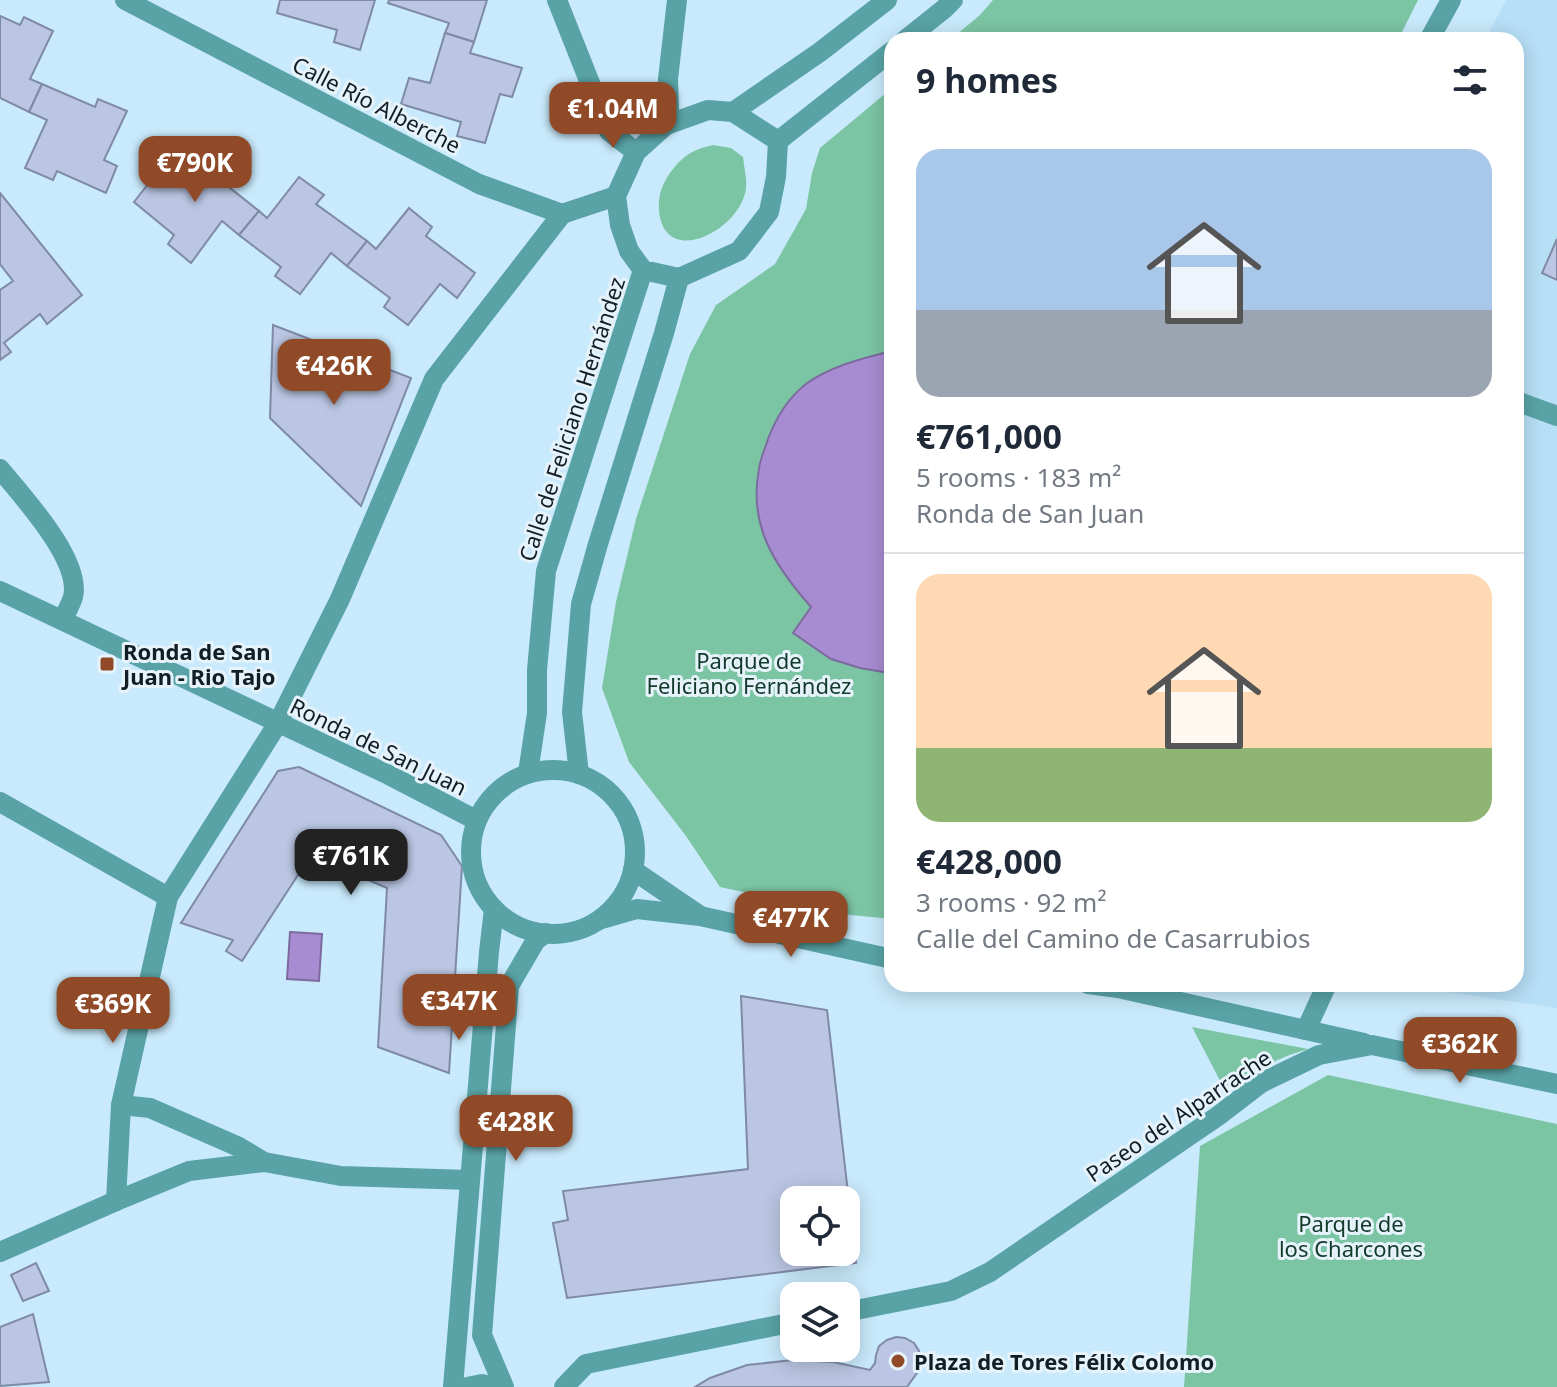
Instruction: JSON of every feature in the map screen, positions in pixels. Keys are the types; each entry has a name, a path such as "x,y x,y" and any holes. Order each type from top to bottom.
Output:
{"street":[{"name":"Calle Río Alberche","path":"125,0 479,184 562,214"},
{"path":"557,0 609,131 636,152"},
{"path":"666,125 677,0"},
{"path":"733,112 820,52 887,0"},
{"path":"915,32 953,0"},
{"path":"1433,32 1451,0"},
{"path":"778,141 733,112 708,110 666,125 636,152 616,196 624,238 643,270 679,278 739,251 769,212 776,177 778,141 884,57"},
{"path":"116,1201 121,1105 168,897 278,723 340,599 434,379 562,214 616,196"},
{"name":"Calle de Feliciano Hernández","path":"528,773 537,713 537,670 546,571 643,270"},
{"path":"579,774 572,712 581,604 679,278"},
{"path":"1524,404 1557,416"},
{"path":"0,469 49,529 69,564 74,594 63,620"},
{"name":"Ronda de San Juan","path":"0,591 389,775 476,820"},
{"path":"599,920 626,889 633,870 635,845 630,822 618,801 600,785 579,774 554,770 528,773 507,784 489,800 476,820 470,845 472,870 482,894 494,909 520,927 546,933 574,931 637,909 700,916 884,957"},
{"path":"0,802 168,897"},
{"path":"633,870 700,916"},
{"path":"453,1387 494,909"},
{"path":"504,1387 482,1335 509,986 536,940 546,933"},
{"path":"1136,992 1372,1045"},
{"path":"1306,1030 1323,992"},
{"name":"Paseo del Alparrache","path":"860,1309 951,1291 990,1272 1218,1116 1261,1083 1319,1055 1372,1045 1557,1084"},
{"path":"121,1105 150,1108 239,1147 264,1162"},
{"path":"0,1252 189,1171 264,1162 341,1176 470,1180"},
{"path":"564,1387 586,1364 780,1325"},
{"path":"467,1387 482,1384 497,1387"}],"shaded area":[{"path":"1506,0 1557,0 1557,1008 1446,992 1524,992 1524,32 1489,32"},
{"path":"884,353 884,672 831,659 793,633 811,607 786,576 767,544 757,509 760,465 779,416 806,384 848,363"},
{"path":"290,932 322,934 319,981 287,979"}],"green space":[{"path":"993,0 1418,0 1402,32 960,32"},
{"name":"Parque de Feliciano Fernández","path":"884,95 884,918 851,915 720,887 686,836 629,762 602,688 616,602 636,519 690,354 716,305 775,264 806,209 820,148"},
{"path":"713,145 731,148 743,157 746,188 741,203 732,217 703,237 688,240 675,238 664,229 659,211 662,188 682,159"},
{"path":"1192,1027 1308,1049 1265,1066 1225,1090"},
{"name":"Parque de los Charcones","path":"1328,1075 1557,1124 1557,1387 1184,1387 1200,1146"}],"building":[{"path":"280,0 375,0 360,50 334,42 337,30 277,13"},
{"path":"389,0 487,0 474,42 445,33 449,23 388,3"},
{"path":"0,16 20,25 24,17 53,31 30,79 42,84 29,112 0,98"},
{"path":"445,33 474,42 470,53 522,68 512,97 500,94 485,143 457,136 461,122 401,104 409,78 430,83"},
{"path":"42,84 95,107 98,99 127,111 104,160 117,166 106,193 57,171 53,180 25,168 47,120 29,112"},
{"path":"192,145 216,164 210,172 259,211 239,235 222,221 191,263 168,244 174,235 134,202 152,179 160,186"},
{"path":"299,177 324,195 316,204 367,241 347,266 331,253 300,294 275,276 281,267 239,235 259,211 267,218"},
{"path":"0,193 82,295 47,324 40,314 4,343 11,352 0,360 0,290 13,281 0,264"},
{"path":"409,208 432,227 426,236 475,273 457,298 440,284 408,325 384,307 390,298 347,266 367,241 376,249"},
{"path":"1557,239 1557,280 1542,273"},
{"path":"273,325 411,378 361,506 270,418"},
{"path":"299,767 441,835 462,866 449,1073 378,1047 387,888 311,855 242,961 226,951 233,940 181,923 278,771"},
{"path":"741,996 827,1010 847,1186 780,1186 780,1266 831,1266 567,1298 553,1223 568,1220 563,1191 748,1169"},
{"path":"36,1263 49,1291 23,1301 11,1275"},
{"path":"33,1314 49,1382 0,1386 0,1327"},
{"name":"Plaza de Tores Félix Colomo","path":"905,1338 914,1343 919,1351 919,1370 907,1387 695,1387 710,1378 747,1365 780,1361 833,1362 870,1370 879,1346 887,1340"}],"place":[{"name":"Ronda de San Juan - Rio Tajo","path":"107,664"},
{"name":"Plaza de Tores Félix Colomo","path":"898,1361"}]}
